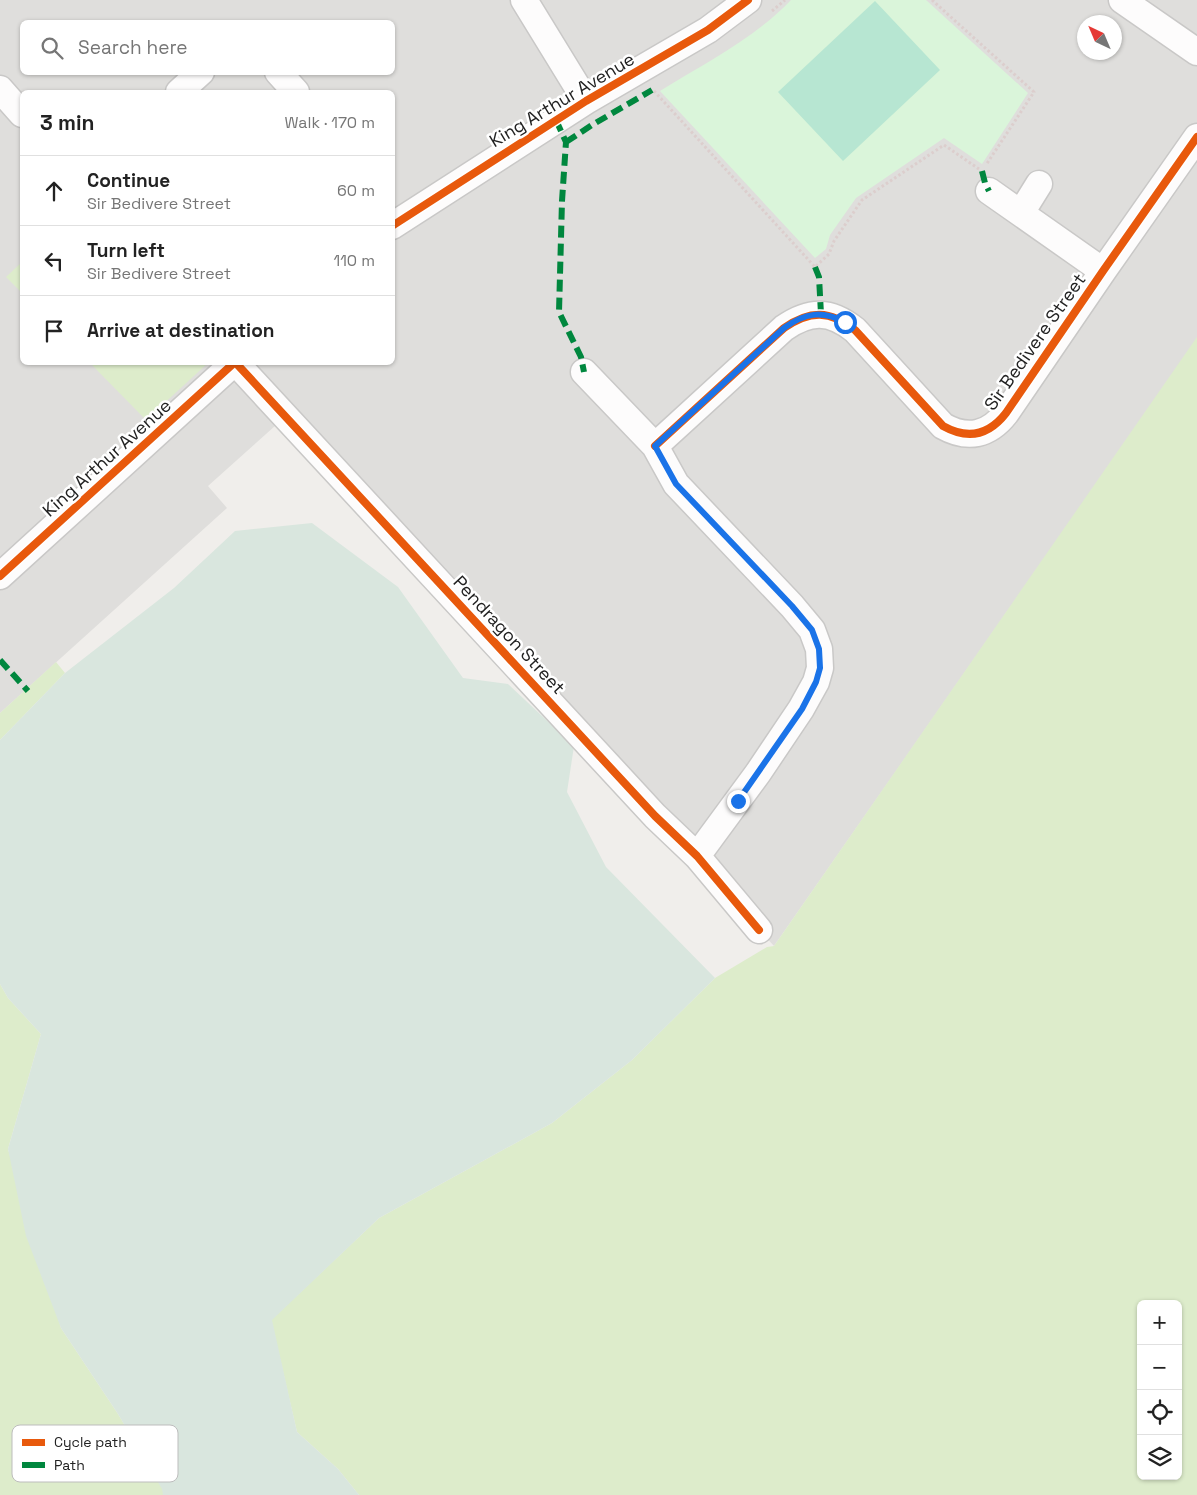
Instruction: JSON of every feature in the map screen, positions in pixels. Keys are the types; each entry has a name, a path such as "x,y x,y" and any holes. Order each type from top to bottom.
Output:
{"street":[{"path":"524,0 586,101"},
{"name":"King Arthur Avenue","path":"398,212 708,30 748,0"},
{"path":"1122,0 1197,52"},
{"path":"181,90 198,75"},
{"path":"281,75 294,90"},
{"path":"0,89 20,112"},
{"name":"Sir Bedivere Street","path":"655,446 784,328 795,320 808,315 821,314 834,316 855,330 943,426 963,434 987,431 998,423 1006,413 1197,137"},
{"path":"1021,214 1039,184"},
{"name":"Sir Bedivere Street","path":"989,191 1103,271"},
{"name":"King Arthur Avenue","path":"0,576 232,365"},
{"name":"Pendragon Street","path":"238,365 655,816 697,856 759,930"},
{"path":"584,372 655,446 676,484 792,606 812,630 819,649 820,668 816,682 802,709 697,856"}],"path":[{"path":"652,90 815,267 829,254 834,241 862,200 944,145 982,171 1034,92 932,0"}],"shaded area":[{"path":"0,0 1197,0 1197,339 774,946 285,417 208,486 227,508 0,713"},
{"path":"312,523 398,587 463,678 508,684 574,746 567,792 606,867 715,978 632,1060 552,1123 379,1218 272,1320 297,1432 338,1469 359,1495 163,1495 158,1482 178,1482 178,1425 124,1425 61,1328 26,1236 8,1149 41,1034 8,998 0,984 0,740 65,673 174,588 235,531"}],"green space":[{"path":"791,0 926,0 1028,93 982,164 944,138 856,198 830,235 826,249 815,258 660,91 746,38 777,14"},
{"path":"875,1 940,70 843,161 778,92"},
{"path":"20,264 20,291 6,277"},
{"path":"1197,337 1197,1495 359,1495 338,1469 297,1432 271,1320 379,1218 552,1123 632,1060 715,978 767,947 774,946"},
{"path":"92,365 206,365 146,420"},
{"path":"56,662 65,673 0,740 0,713"},
{"path":"0,984 8,998 41,1034 8,1149 61,1328 125,1425 12,1425 12,1482 159,1482 163,1489 163,1495 0,1495"}],"marked path":[{"path":"566,142 652,90"},
{"path":"556,120 566,142 562,201 559,312 581,357 584,372"},
{"path":"982,171 989,191"},
{"path":"815,267 819,277 821,314"},
{"path":"0,660 28,691"}],"cycle path":[{"path":"395,224 586,101 708,30 748,0"},
{"path":"655,446 784,328 793,322 811,315 828,316 837,319 855,330 943,426 969,434 985,430 1006,413 1197,137"},
{"path":"0,576 232,365"},
{"path":"238,365 655,816 697,856 759,930"}],"route":[{"path":"738,801 802,709 816,682 820,668 819,649 812,630 792,606 676,484 655,446 795,320 808,315 821,314 834,316 845,322"}]}
